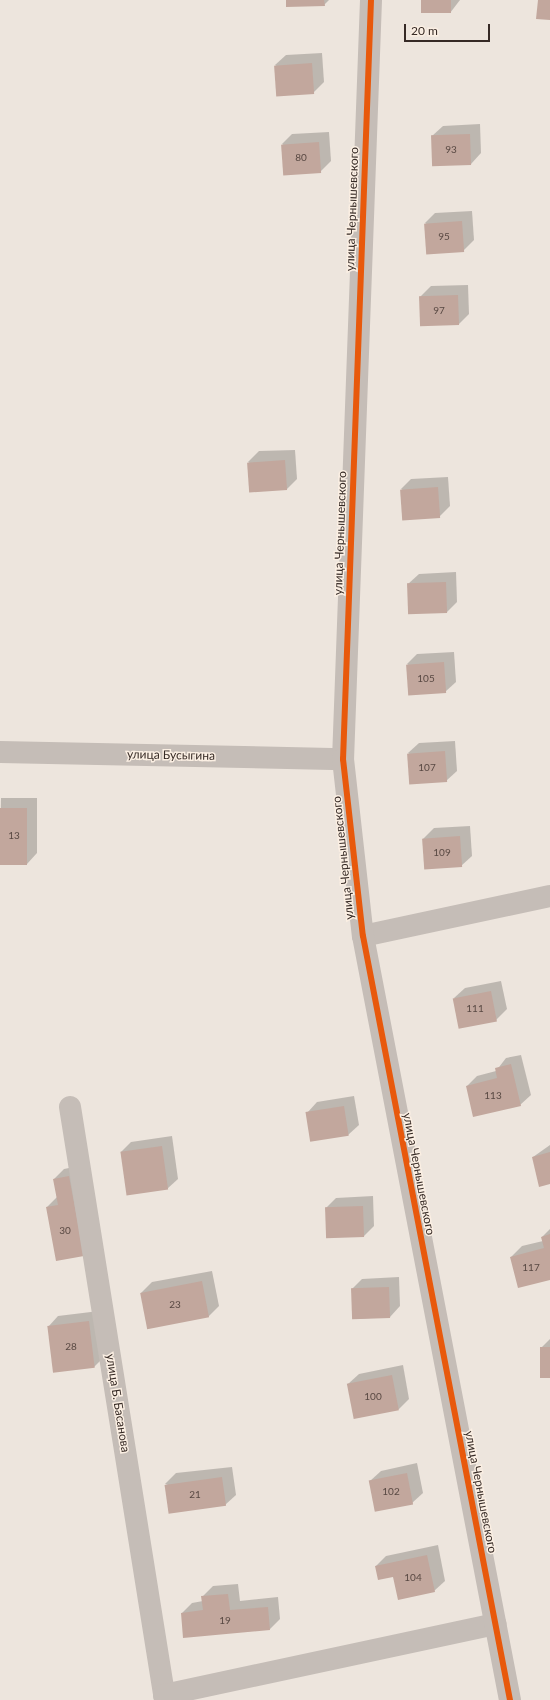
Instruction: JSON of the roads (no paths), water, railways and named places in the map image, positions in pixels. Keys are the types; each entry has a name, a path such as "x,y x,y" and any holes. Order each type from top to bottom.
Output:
{"street":[{"name":"улица Чернышевского","path":"370,0 343,759 363,936 510,1700"},
{"name":"улица Бусыгина","path":"0,752 343,759"},
{"path":"363,936 550,896"},
{"name":"улица Б. Басанова","path":"70,1107 165,1697"},
{"path":"165,1697 495,1624"}]}
